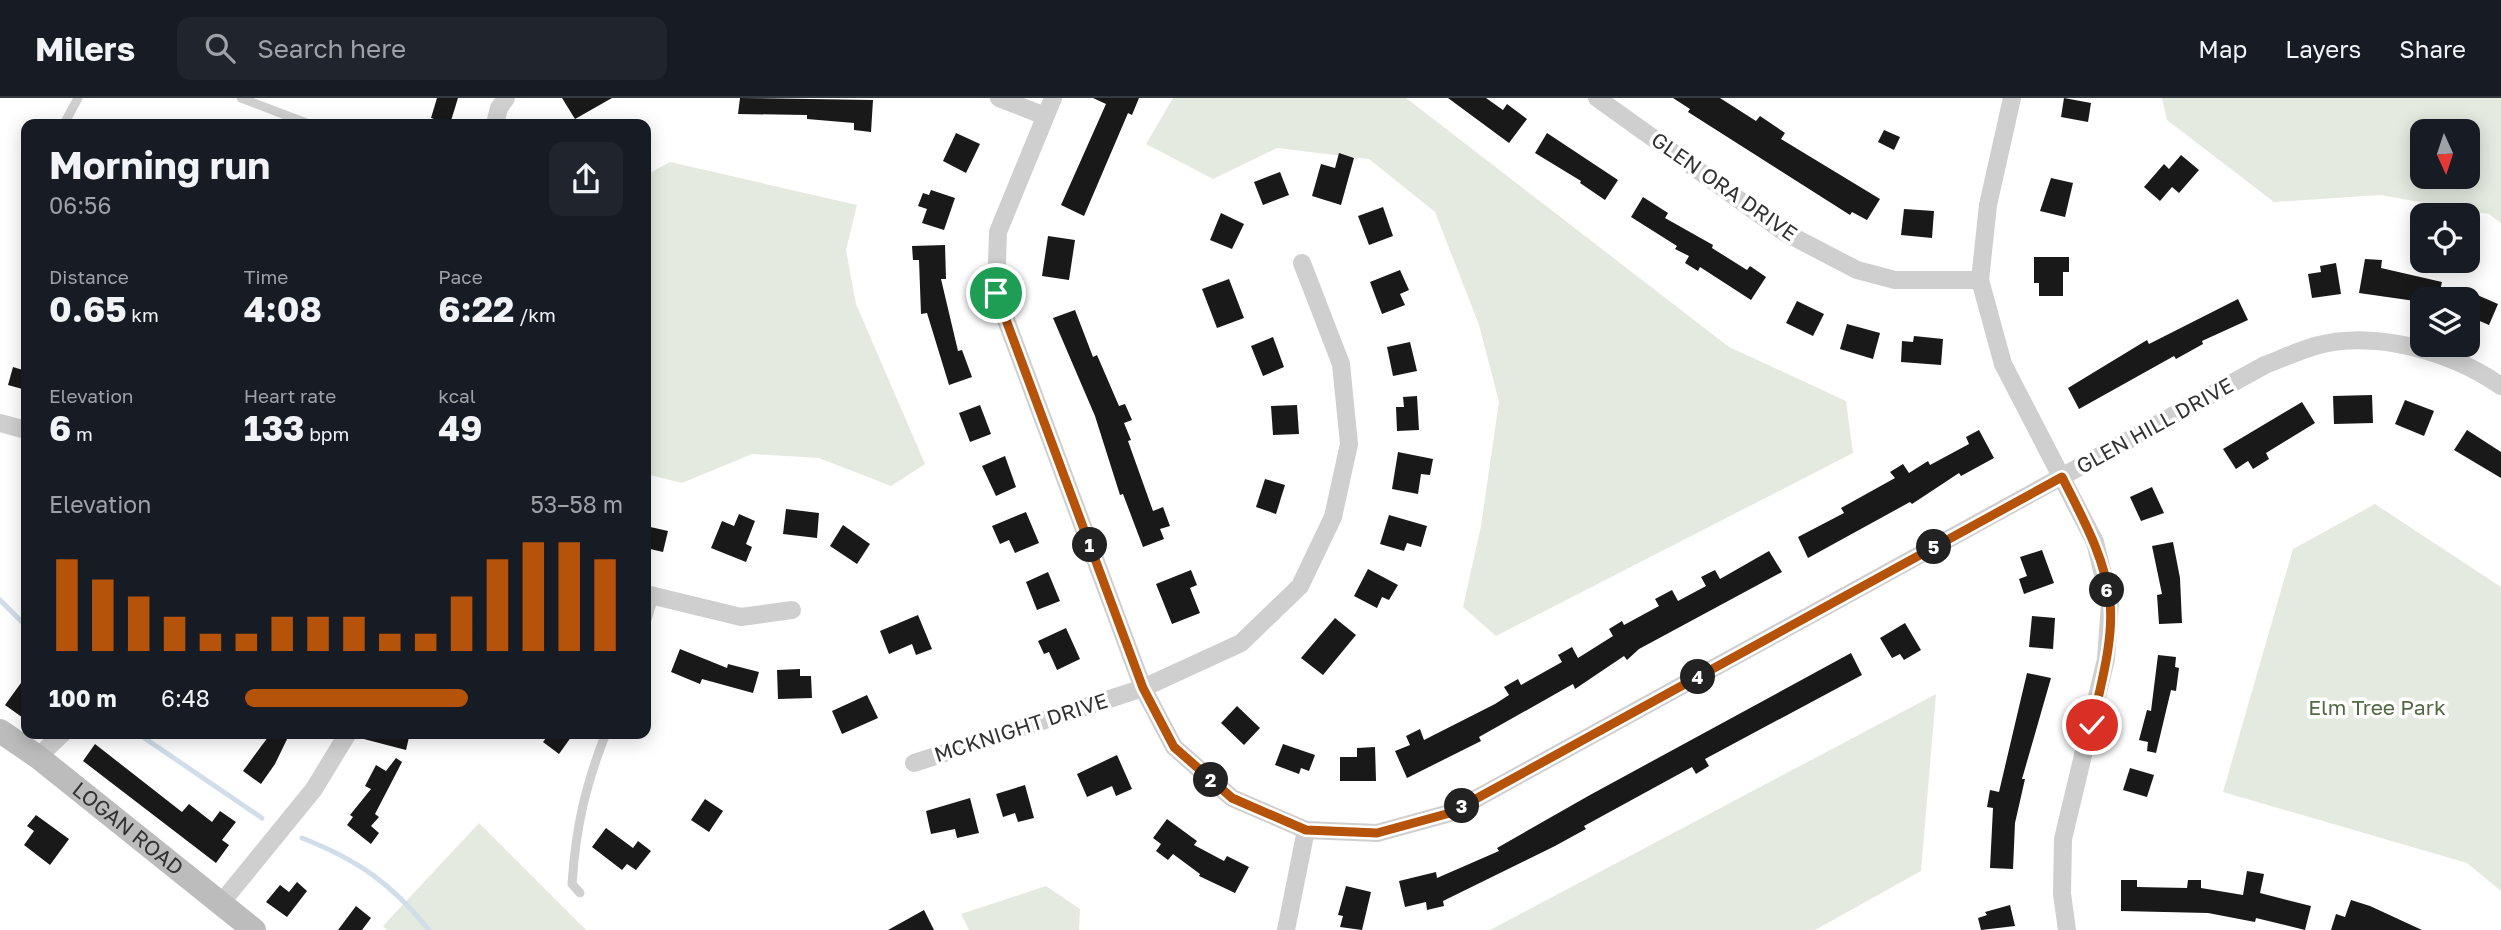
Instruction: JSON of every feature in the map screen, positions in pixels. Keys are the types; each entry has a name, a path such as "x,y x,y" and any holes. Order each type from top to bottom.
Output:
{"street":[{"path":"496,119 499,107 506,98"},
{"path":"999,98 1045,116"},
{"name":"GLEN HILL DRIVE","path":"1053,98 998,232 996,293 1143,688 1174,747 1232,798 1306,830 1377,833 1450,813 2265,365 2318,345 2364,341 2413,348 2454,360 2501,386"},
{"name":"GLEN ORA DRIVE","path":"1597,98 1784,232 1857,270 1895,279 1980,280"},
{"path":"2012,98 1987,205 1980,280 2003,364 2095,542 2110,603 2103,672 2063,839 2062,894 2067,930"},
{"name":"MCKNIGHT DRIVE","path":"914,763 1143,688 1241,643 1300,586 1333,517 1349,444 1341,364 1302,263"},
{"path":"0,423 21,429"},
{"path":"651,596 741,617 792,610"},
{"name":"LOGAN ROAD","path":"0,731 38,757 254,930"},
{"path":"38,757 57,739"},
{"path":"222,902 314,789 344,739"},
{"path":"1286,930 1306,830"}],"lane":[{"path":"67,119 78,98"},
{"path":"241,98 296,119"},
{"path":"580,893 572,884 575,832 588,779 604,739"}],"green space":[{"path":"1173,98 1406,98 1729,347 1846,401 1853,453 1496,636 1463,607 1481,526 1499,402 1479,325 1435,212 1369,159 1277,148 1213,179 1146,144"},
{"path":"2162,98 2501,98 2501,223 2489,214 2480,212 2480,203 2426,203 2380,195 2274,202 2167,120"},
{"path":"670,162 857,205 846,250 856,304 925,464 891,486 819,458 752,454 682,483 651,475 651,172"},
{"name":"Elm Tree Park","path":"2375,504 2501,587 2501,891 2467,863 2223,792 2293,549"},
{"path":"1936,694 1921,871 1815,930 1490,930"},
{"path":"479,823 586,930 387,930 383,926"},
{"path":"1046,886 1080,909 1079,930 969,930 961,914"}],"building":[{"path":"437,98 458,98 452,119 431,118"},
{"path":"562,98 612,98 575,119"},
{"path":"740,98 873,100 871,132 854,130 854,123 807,119 807,115 738,114"},
{"path":"1093,98 1139,98 1132,115 1128,113 1084,216 1061,205 1106,104"},
{"path":"1448,98 1486,98 1503,110 1507,104 1527,119 1509,143"},
{"path":"1673,98 1720,98 1756,121 1760,116 1785,133 1781,139 1880,199 1867,220 1852,212 1850,215 1688,112 1690,109"},
{"path":"2064,98 2091,103 2088,122 2061,117"},
{"path":"1884,130 1900,137 1894,150 1878,142"},
{"path":"956,133 980,144 966,173 943,161"},
{"path":"1547,133 1618,180 1605,200 1580,183 1581,181 1535,153"},
{"path":"1339,153 1354,158 1341,205 1312,196 1321,164 1335,168"},
{"path":"2181,155 2199,170 2179,193 2172,187 2160,201 2144,187 2164,164 2169,169"},
{"path":"1280,172 1289,195 1263,205 1254,182"},
{"path":"2051,178 2073,183 2065,217 2040,211"},
{"path":"931,190 955,198 944,230 922,223 927,209 918,206 923,193 929,195"},
{"path":"1643,197 1668,213 1665,218 1713,245 1712,248 1747,270 1750,266 1766,277 1751,300 1700,267 1698,271 1685,263 1689,256 1631,217"},
{"path":"1383,207 1393,236 1369,245 1358,216"},
{"path":"1904,209 1934,211 1932,238 1901,235"},
{"path":"1221,213 1244,224 1232,249 1210,240"},
{"path":"1048,236 1075,240 1069,280 1042,276"},
{"path":"945,245 946,279 941,279 958,351 962,350 972,377 949,385 927,313 921,314 919,260 913,260 912,246"},
{"path":"2034,257 2069,257 2069,272 2063,272 2063,296 2039,296 2039,283 2034,283"},
{"path":"2365,259 2382,260 2381,268 2442,282 2441,287 2410,287 2410,300 2359,293"},
{"path":"2336,263 2341,294 2312,298 2308,274 2321,272 2320,266"},
{"path":"1400,270 1409,290 1400,294 1405,305 1382,314 1370,282"},
{"path":"1229,279 1244,318 1217,328 1202,289"},
{"path":"2480,296 2498,304 2489,325 2480,321"},
{"path":"2238,299 2248,320 2202,341 2203,344 2176,359 2174,356 2079,409 2068,388 2147,340 2149,344"},
{"path":"1797,301 1824,314 1813,336 1786,323"},
{"path":"1075,310 1093,357 1097,355 1119,406 1125,404 1132,420 1124,423 1131,440 1128,441 1153,511 1163,507 1170,526 1160,529 1164,539 1143,547 1123,494 1120,495 1095,416 1053,318"},
{"path":"1847,324 1880,333 1873,359 1840,349"},
{"path":"1914,336 1943,339 1941,365 1901,362 1902,341 1913,342"},
{"path":"1273,337 1284,367 1263,376 1251,346"},
{"path":"1410,342 1417,371 1393,376 1387,347"},
{"path":"13,367 21,369 21,389 8,385"},
{"path":"2372,395 2373,423 2334,424 2333,396"},
{"path":"1417,396 1419,430 1397,431 1396,407 1404,407 1403,397"},
{"path":"2405,400 2434,411 2424,436 2395,424"},
{"path":"2302,402 2315,423 2266,453 2269,459 2253,469 2248,461 2236,469 2223,449"},
{"path":"980,405 991,434 970,442 959,413"},
{"path":"1297,405 1299,434 1273,435 1271,406"},
{"path":"1979,430 1994,458 1961,476 1959,473 1912,504 1910,502 1808,558 1798,537 1844,513 1841,508 1895,478 1890,472 1903,464 1909,473 1928,461 1930,465 1969,444 1966,437"},
{"path":"2467,430 2501,452 2501,478 2454,450"},
{"path":"1398,452 1433,459 1430,475 1421,474 1418,494 1392,489"},
{"path":"1005,456 1016,487 996,496 982,466"},
{"path":"1265,479 1285,485 1276,514 1256,507"},
{"path":"2152,487 2164,513 2141,521 2130,497"},
{"path":"786,509 819,513 817,538 783,534"},
{"path":"1026,512 1039,543 1015,553 1009,540 1000,544 992,526"},
{"path":"739,514 755,521 746,544 752,547 746,562 711,548 722,521 734,526"},
{"path":"1389,515 1427,526 1421,547 1407,543 1404,551 1380,544"},
{"path":"843,525 870,544 857,564 830,546"},
{"path":"651,527 668,531 663,552 651,549"},
{"path":"2173,542 2180,578 2182,623 2159,624 2157,595 2162,594 2152,546"},
{"path":"2042,550 2054,583 2024,594 2019,579 2027,576 2020,557"},
{"path":"1769,551 1782,572 1639,649 1627,660 1624,656 1575,689 1573,684 1479,737 1481,741 1407,778 1395,751 1410,745 1406,736 1420,729 1424,740 1495,704 1509,695 1504,687 1518,679 1521,685 1562,662 1558,655 1572,647 1578,658 1613,636 1609,629 1622,621 1624,625 1659,606 1655,599 1672,590 1678,601 1706,586 1701,577 1715,570 1720,579"},
{"path":"1368,569 1398,585 1389,600 1382,597 1377,608 1354,596"},
{"path":"1191,570 1197,585 1190,588 1200,613 1172,624 1156,584"},
{"path":"1048,572 1060,601 1037,610 1026,582"},
{"path":"918,615 932,649 916,655 912,644 889,654 880,631"},
{"path":"2032,616 2055,618 2053,649 2029,647"},
{"path":"1335,618 1356,635 1323,675 1301,658"},
{"path":"1905,623 1921,650 1904,660 1900,654 1892,658 1880,638"},
{"path":"1066,628 1080,659 1057,670 1049,652 1044,654 1038,641"},
{"path":"680,649 727,668 728,664 759,672 753,693 702,679 700,684 671,672"},
{"path":"1851,653 1862,675 1705,759 1709,766 1696,774 1692,767 1584,826 1586,829 1555,846 1443,901 1444,906 1427,910 1426,902 1405,907 1399,881 1436,872 1437,878 1499,851 1497,848 1590,795"},
{"path":"2158,655 2176,657 2175,667 2179,668 2176,691 2171,690 2156,753 2147,751 2148,742 2139,740 2147,710 2151,711"},
{"path":"800,669 800,676 811,676 812,698 778,699 777,670"},
{"path":"2027,673 2051,678 2022,779 2025,779 2015,823 2013,869 1990,868 1993,808 1987,807 1990,790 1999,792"},
{"path":"21,683 21,716 5,705"},
{"path":"867,695 878,718 842,734 832,711"},
{"path":"1237,706 1260,728 1244,745 1221,723"},
{"path":"267,739 287,739 261,784 243,771"},
{"path":"364,739 409,739 406,750"},
{"path":"545,739 570,739 559,754 543,742"},
{"path":"95,744 182,812 189,804 212,822 220,811 236,822 222,840 229,845 216,863 83,761"},
{"path":"1283,744 1315,755 1309,771 1301,768 1299,774 1275,765"},
{"path":"1375,747 1376,781 1340,781 1340,757 1357,757 1357,748"},
{"path":"1117,755 1132,789 1116,796 1112,786 1087,797 1077,774"},
{"path":"396,758 402,762 375,814 379,817 371,826 379,833 371,844 347,825 353,817 350,815 371,789 365,786 376,765 386,771"},
{"path":"2130,768 2154,775 2147,797 2123,790"},
{"path":"1025,785 1034,818 1018,822 1015,813 1003,817 996,794"},
{"path":"970,798 979,833 957,838 955,829 931,834 926,811"},
{"path":"705,799 723,811 709,832 691,820"},
{"path":"36,815 69,839 50,865 24,845 34,831 27,826"},
{"path":"1167,819 1197,841 1194,845 1224,861 1227,856 1249,867 1235,893 1199,876 1200,874 1173,854 1168,860 1156,851 1161,844 1153,838"},
{"path":"606,828 633,848 638,841 651,851 636,870 627,864 622,870 592,847"},
{"path":"2247,871 2264,874 2260,893 2311,906 2305,930 2256,918 2255,922 2208,913 2121,911 2121,880 2137,880 2137,887 2187,888 2188,880 2201,880 2201,888 2243,895"},
{"path":"297,882 307,891 287,917 266,902 280,885 289,892"},
{"path":"1346,886 1371,892 1362,930 1340,927 1343,916 1338,915"},
{"path":"2351,900 2422,930 2331,930 2336,914 2345,917"},
{"path":"2010,905 2015,926 1981,930 1978,918 1987,915 1985,912"},
{"path":"356,906 371,918 362,930 338,930"},
{"path":"924,910 934,930 888,930"}],"waterway":[{"path":"0,600 21,621"},
{"path":"146,739 262,818"},
{"path":"302,838 357,864 387,886 429,930"}],"route":[{"path":"996,293 1143,688 1174,747 1232,798 1306,830 1377,833 1450,813 2062,477 2095,542 2110,603 2106,659 2092,725"}]}
